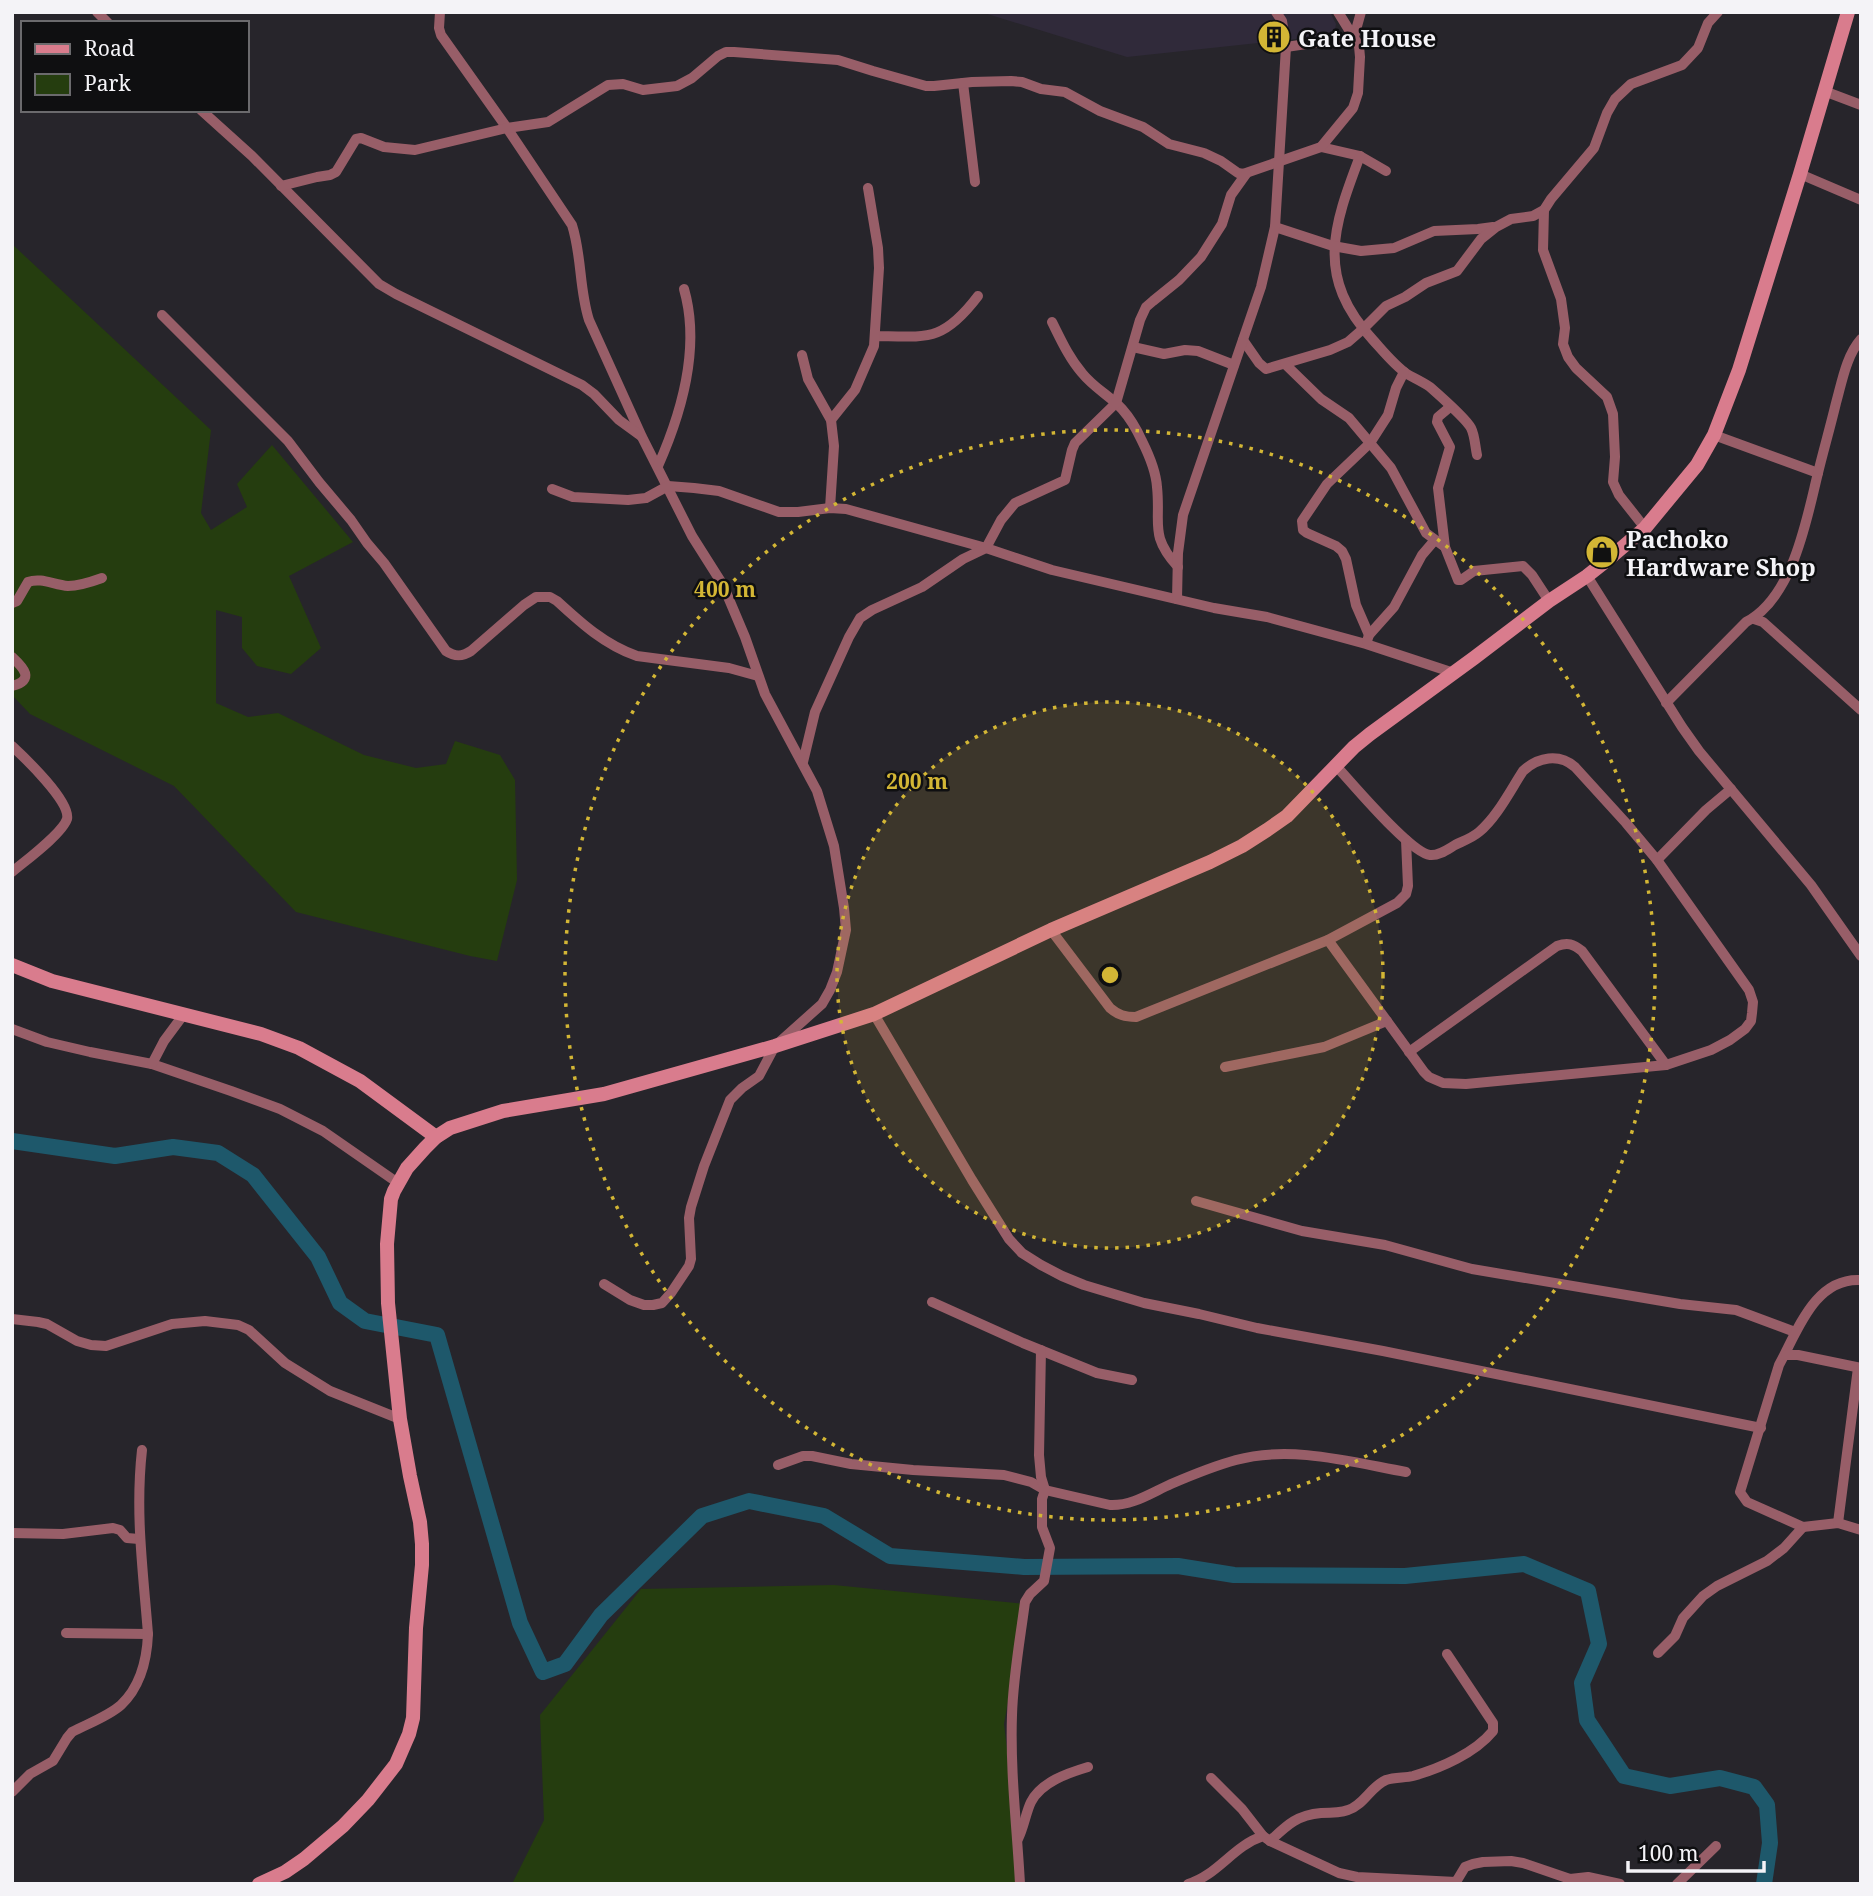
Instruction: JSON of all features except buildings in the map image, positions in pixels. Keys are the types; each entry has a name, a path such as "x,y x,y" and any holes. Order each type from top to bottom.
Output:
{"street":[{"path":"440,12 441,35 572,225 584,304 589,320 642,437 692,536 723,586 773,711 817,791 834,846 844,908 845,940 827,997 775,1046 759,1076 730,1100 691,1207 689,1266 662,1303 649,1305 630,1300 604,1284"},
{"path":"1177,600 1183,515 1261,287 1275,227 1286,47 1282,21 1276,12"},
{"path":"281,186 335,172 356,139 361,138 384,148 415,150 507,128 548,122 608,85 622,84 643,90 684,83 726,52 838,60 926,86 1011,81 1065,92 1100,111 1143,127 1170,144 1204,153 1238,173 1246,174 1321,147 1353,108 1358,93 1359,46 1338,12"},
{"path":"1354,37 1361,12"},
{"path":"1243,340 1264,368 1339,346 1356,337 1386,306 1423,285 1457,271 1481,239 1496,227 1515,218 1538,215 1544,210 1594,148 1615,99 1631,84 1675,70 1682,65 1698,48 1708,23 1718,12"},
{"path":"259,1884 285,1872 304,1859 343,1826 368,1800 390,1774 409,1734 413,1718 422,1544 400,1419 388,1303 387,1244 391,1199 398,1183 419,1154 450,1128 503,1111 604,1094 775,1046 874,1014 1051,930 1210,862 1248,842 1287,816 1370,734 1549,601 1587,576 1645,528 1697,465 1714,435 1739,370 1848,12"},
{"path":"1286,47 1354,37"},
{"path":"963,83 975,182"},
{"path":"1824,91 1861,105"},
{"path":"203,112 252,156 379,284 582,385 642,437"},
{"path":"1321,147 1360,156 1387,171"},
{"path":"1360,156 1336,226 1333,246 1343,295 1352,315 1363,330 1404,372 1429,386 1464,419 1472,429 1477,455"},
{"path":"803,762 815,712 860,618 922,587 963,559 986,548 1001,520 1019,500 1065,480 1075,443 1116,403 1146,307 1179,280 1201,257 1222,224 1231,195 1246,174"},
{"path":"1800,174 1861,200"},
{"path":"831,420 855,390 871,356 875,335 878,258 868,188"},
{"path":"1544,210 1543,250 1561,299 1563,344 1576,368 1604,392 1610,403 1613,414 1613,482 1619,495 1645,528"},
{"path":"1275,227 1333,246 1361,251 1394,248 1434,231 1496,227"},
{"path":"658,466 680,409 686,377 691,321 684,289"},
{"path":"875,335 929,337 950,326 978,296"},
{"path":"162,315 288,441 384,562 446,651 460,656 471,651 524,605 536,597 544,596 557,601 602,639 637,656 729,668 758,676"},
{"path":"1052,322 1081,372 1094,387 1116,403 1142,441 1153,469 1157,489 1157,527 1164,550 1178,567"},
{"path":"1666,703 1746,622 1754,619 1781,586 1794,559 1850,355 1861,338"},
{"path":"1133,347 1164,354 1189,350 1234,365"},
{"path":"802,355 808,379 831,420 834,446 830,508"},
{"path":"1285,363 1321,399 1345,414 1391,468 1423,528 1434,541 1445,547"},
{"path":"1368,639 1342,551 1307,533 1301,526 1304,516 1326,484 1370,443 1388,415 1404,372"},
{"path":"1450,407 1437,421 1450,447 1438,488 1445,547 1458,580 1478,570 1523,566 1549,601"},
{"path":"1714,435 1818,472"},
{"path":"552,489 573,497 628,500 646,498 668,486 719,491 779,512 830,508 860,513 986,548 1052,570 1177,600 1368,639 1454,673"},
{"path":"1368,639 1391,612 1422,555 1434,541"},
{"path":"1587,576 1699,751 1811,885 1861,956"},
{"path":"12,603 17,601 28,582 34,579 77,586 102,578"},
{"path":"1754,619 1763,622 1861,710"},
{"path":"12,657 26,673 20,684 12,686"},
{"path":"12,746 57,794 66,807 67,817 55,835 12,872"},
{"path":"1328,940 1429,1077 1443,1083 1492,1082 1666,1065 1711,1050 1730,1040 1751,1021 1753,1002 1749,990 1657,860 1566,760 1558,758 1538,761 1523,771 1489,822 1472,837 1445,851 1430,855 1406,839 1336,766"},
{"path":"1657,860 1731,789"},
{"path":"1051,930 1115,1013 1136,1017 1328,940 1403,899 1408,886 1406,839"},
{"path":"1409,1052 1557,946 1565,943 1574,944 1582,951 1666,1065"},
{"path":"12,965 52,981 261,1034 299,1048 360,1081 436,1138"},
{"path":"152,1064 164,1041 184,1014"},
{"path":"874,1014 1009,1239 1022,1253 1062,1276 1144,1303 1257,1328 1761,1428"},
{"path":"1226,1067 1324,1047 1387,1021"},
{"path":"12,1029 47,1042 152,1064 279,1109 323,1131 398,1183"},
{"path":"1196,1201 1302,1231 1385,1245 1472,1269 1680,1304 1736,1310 1795,1332"},
{"path":"1861,1280 1842,1281 1830,1288 1812,1305 1795,1332 1779,1366 1740,1492 1747,1502 1802,1527 1838,1523 1861,1530"},
{"path":"932,1301 1097,1373 1132,1380"},
{"path":"12,1319 47,1324 77,1340 106,1346 172,1324 205,1321 238,1325 249,1330 285,1363 330,1391 400,1419"},
{"path":"1020,1884 1013,1693 1025,1602 1044,1581 1050,1548 1042,1527 1042,1499 1045,1490 1039,1455 1041,1350"},
{"path":"1786,1355 1798,1355 1859,1368 1838,1523"},
{"path":"12,1792 30,1774 53,1761 72,1732 124,1702 141,1675 148,1633 139,1539 139,1476 142,1450"},
{"path":"778,1465 803,1456 812,1456 851,1464 1004,1475 1031,1482 1045,1490 1110,1505 1135,1501 1183,1479 1252,1456 1271,1454 1319,1457 1406,1472"},
{"path":"1658,1653 1675,1636 1683,1618 1703,1596 1767,1561 1784,1548 1802,1527"},
{"path":"12,1533 63,1534 113,1528 120,1530 127,1538 139,1539"},
{"path":"66,1633 148,1633"},
{"path":"1188,1884 1207,1875 1247,1842 1266,1839 1298,1817 1351,1810 1387,1780 1422,1773 1477,1748 1493,1731 1493,1723 1447,1654"},
{"path":"1017,1842 1035,1796 1062,1776 1088,1768"},
{"path":"1211,1778 1242,1809 1266,1839 1356,1880 1456,1882 1465,1867 1483,1862 1511,1861 1570,1879 1588,1877 1620,1884"},
{"path":"1677,1884 1716,1846"}],"shaded area":[{"path":"981,12 1330,12 1336,24 1334,35 1127,57"}],"green space":[{"path":"12,244 211,430 201,513 211,530 247,507 237,484 272,445 353,542 289,576 321,648 291,674 257,666 242,648 242,617 216,610 216,703 248,717 278,713 364,755 416,768 446,764 455,741 500,755 515,780 517,880 497,961 296,912 174,786 30,714 12,695"},
{"path":"834,1585 1025,1604 1004,1724 1023,1884 512,1884 544,1820 540,1715 641,1589"}],"waterway":[{"path":"12,1141 115,1156 173,1147 218,1153 253,1175 318,1257 340,1303 365,1321 437,1335 520,1623 543,1672 565,1664 601,1615 702,1516 749,1501 824,1516 890,1556 1024,1567 1178,1566 1234,1575 1405,1576 1524,1564 1588,1591 1599,1644 1582,1683 1587,1720 1624,1776 1670,1786 1720,1778 1754,1787 1767,1805 1770,1843 1764,1884"}],"place":[{"name":"Gate House","path":"1274,37"},
{"name":"Pachoko Hardware Shop","path":"1602,552"}]}
